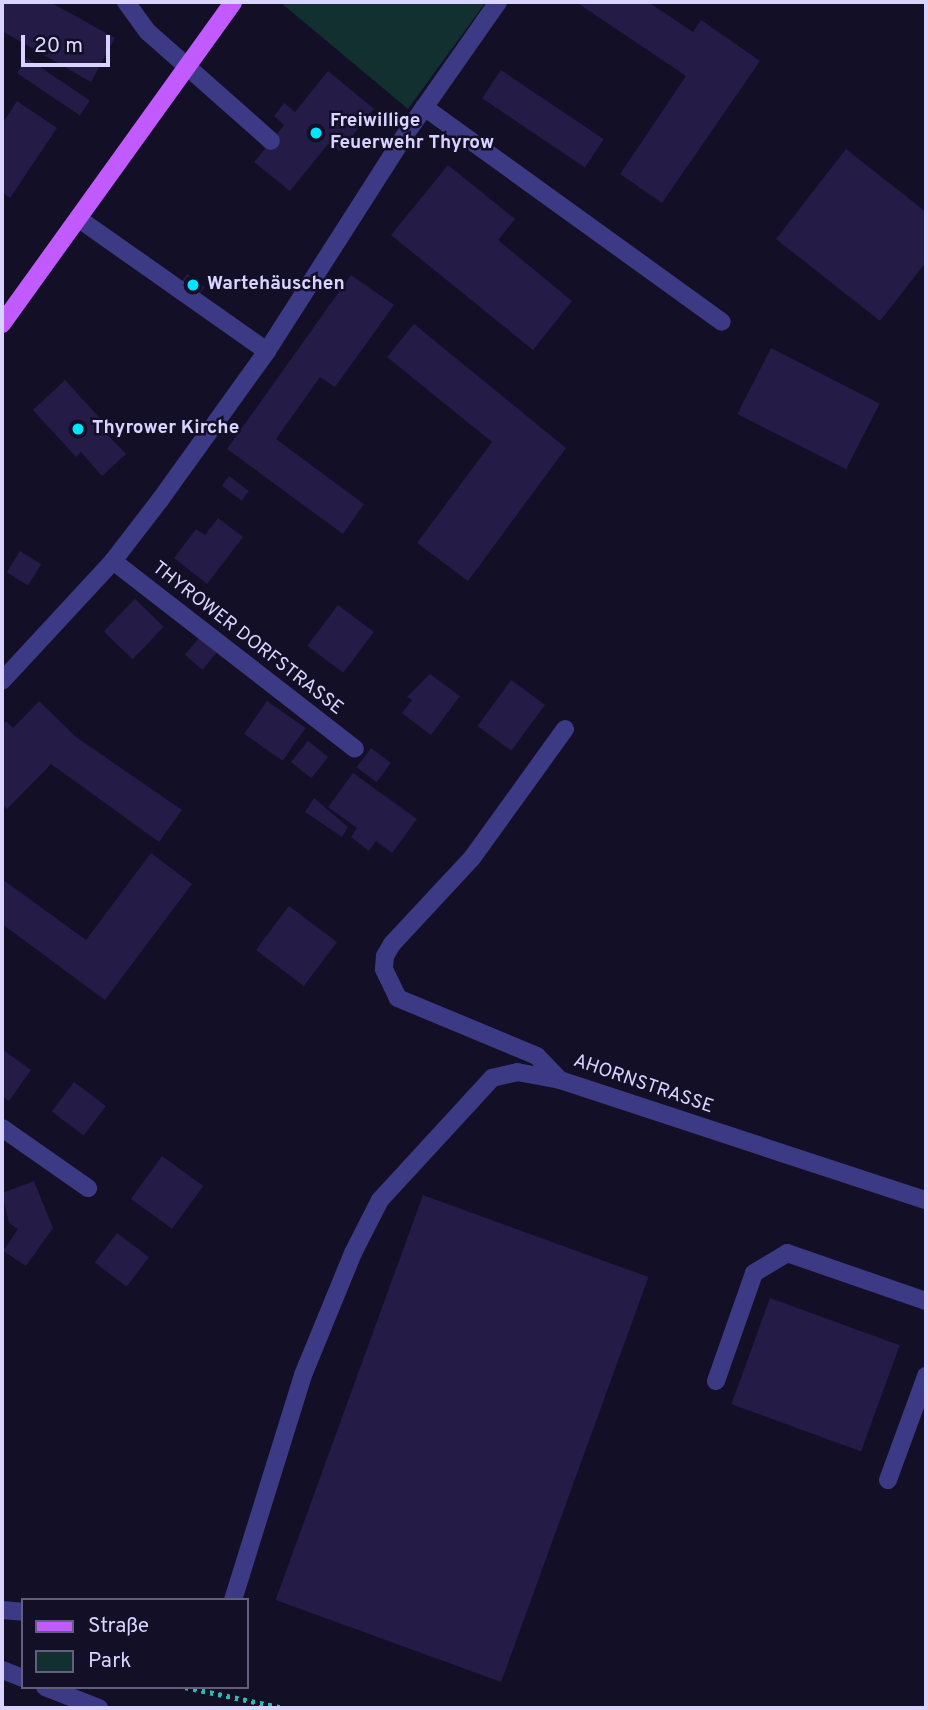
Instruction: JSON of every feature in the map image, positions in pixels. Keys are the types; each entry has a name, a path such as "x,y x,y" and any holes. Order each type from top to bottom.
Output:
{"main road":[{"path":"2,324 233,2"}],"street":[{"path":"126,2 148,32 271,141"},
{"path":"2,681 113,561 267,351 424,107 498,2"},
{"path":"424,107 722,322"},
{"path":"79,219 267,351"},
{"name":"THYROWER DORFSTRASSE","path":"113,561 355,749"},
{"name":"AHORNSTRASSE","path":"565,729 472,858 384,956 384,969 398,998 537,1056 560,1080 926,1200"},
{"path":"234,1598 303,1375 353,1253 380,1200 492,1078 517,1072 560,1080"},
{"path":"2,1128 88,1188"},
{"path":"716,1381 754,1273 787,1252 926,1301"},
{"path":"888,1480 926,1376"},
{"path":"2,1610 21,1612"},
{"path":"2,1670 21,1677"},
{"path":"51,1689 99,1708"}],"path":[{"path":"194,1689 284,1708"}],"green space":[{"path":"280,2 486,2 408,109"}],"building":[{"path":"2,2 50,2 115,38 91,82 2,31"},
{"path":"576,2 648,2 693,32 701,20 760,61 662,203 620,174 686,76"},
{"path":"27,58 90,100 80,115 17,73"},
{"path":"501,70 604,139 585,168 482,98"},
{"name":"Freiwillige Feuerwehr Thyrow","path":"328,71 374,109 340,151 329,143 290,191 254,162 284,125 274,116 284,103 295,112"},
{"path":"17,101 57,128 10,198 2,192 2,124"},
{"path":"846,149 926,212 926,262 880,321 776,239"},
{"path":"448,165 515,219 498,240 572,301 533,350 391,235"},
{"name":"Wartehäuschen","path":"187,274 205,287 198,296 181,283"},
{"path":"351,275 394,305 335,387 320,377 276,439 364,504 343,534 227,449"},
{"path":"414,324 566,448 468,581 417,543 492,442 387,357"},
{"path":"771,348 880,403 846,469 737,414"},
{"name":"Thyrower Kirche","path":"65,380 108,427 104,431 126,454 102,476 81,452 76,457 33,410"},
{"path":"229,476 249,491 242,501 222,486"},
{"path":"218,518 243,537 207,584 174,558 196,529 205,535"},
{"path":"20,551 41,564 28,585 7,572"},
{"path":"135,599 164,627 133,659 104,631"},
{"path":"338,605 374,632 343,673 307,646"},
{"path":"199,638 217,653 202,670 185,655"},
{"path":"430,674 460,696 431,735 402,713 412,700 407,697"},
{"path":"511,680 545,705 511,751 477,726"},
{"path":"39,701 76,737 182,810 159,842 51,764 7,809 2,804 2,725 6,721 13,728"},
{"path":"267,701 306,728 283,761 244,734"},
{"path":"308,741 328,757 311,778 291,762"},
{"path":"371,748 391,763 377,782 357,767"},
{"path":"353,773 417,819 392,853 376,841 369,851 351,837 357,828 328,807"},
{"path":"314,798 348,827 342,837 305,812"},
{"path":"151,853 192,884 105,1000 2,924 2,879 86,940"},
{"path":"289,906 337,942 304,986 256,950"},
{"path":"2,1049 31,1070 9,1101 2,1096"},
{"path":"74,1082 106,1106 84,1136 52,1112"},
{"path":"162,1156 203,1186 172,1229 131,1199"},
{"path":"34,1181 53,1228 26,1266 3,1251 18,1229 9,1223 2,1193"},
{"path":"423,1195 649,1277 501,1682 276,1600"},
{"path":"117,1233 149,1257 127,1287 95,1263"},
{"path":"770,1298 900,1345 861,1451 731,1404"}],"place":[{"name":"Freiwillige Feuerwehr Thyrow","path":"316,133"},
{"name":"Wartehäuschen","path":"193,285"},
{"name":"Thyrower Kirche","path":"78,429"}]}
